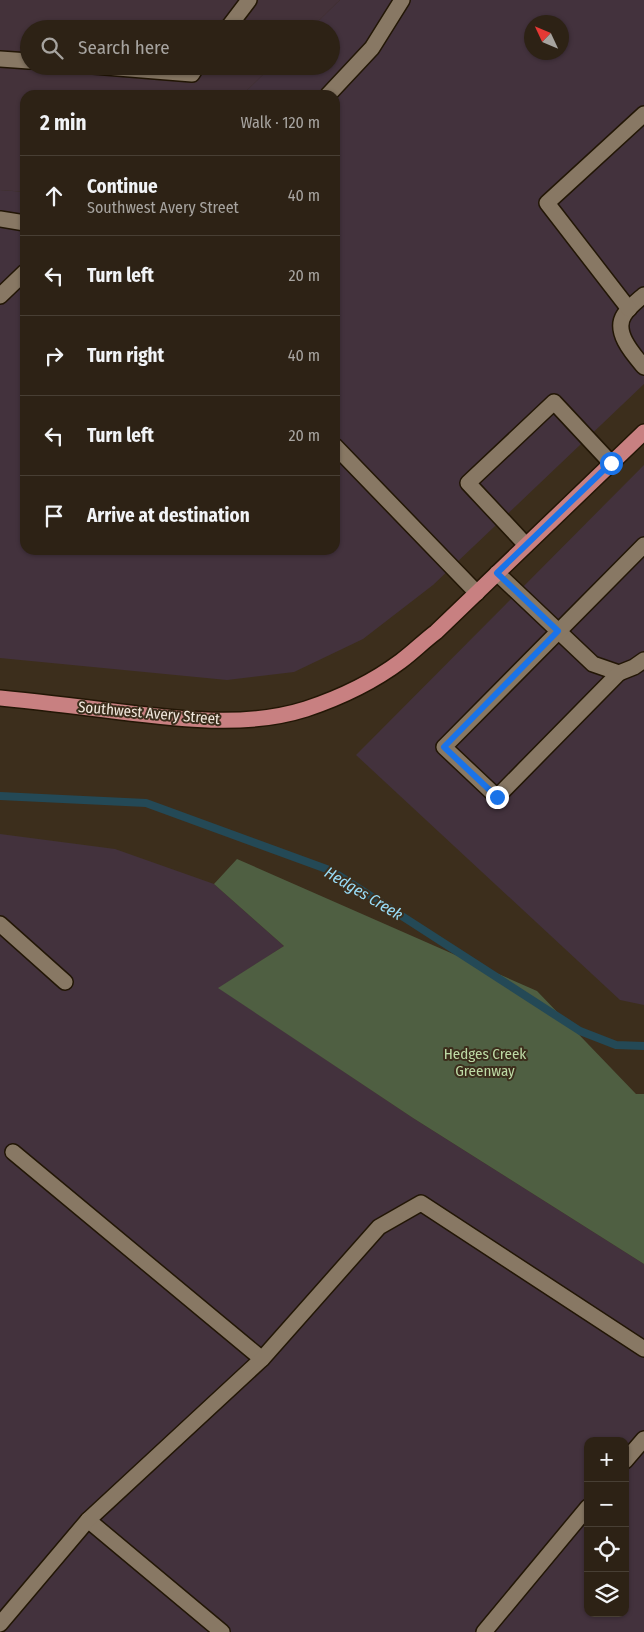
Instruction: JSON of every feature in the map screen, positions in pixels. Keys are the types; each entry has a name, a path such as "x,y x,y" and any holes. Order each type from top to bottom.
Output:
{"main road":[{"name":"Southwest Avery Street","path":"0,698 175,718 235,721 273,717 331,700 368,682 400,662 436,632 611,463 643,435"}],"lane":[{"path":"234,20 249,0"},
{"path":"333,90 372,48 402,0"},
{"path":"0,59 20,61"},
{"path":"629,309 547,203 644,114"},
{"path":"0,219 20,222"},
{"path":"0,296 20,277"},
{"path":"644,295 629,309 620,324 624,338 644,367"},
{"path":"526,545 468,483 554,402 611,463"},
{"path":"340,451 478,593"},
{"path":"644,545 444,747 497,797 618,673 634,667 644,660"},
{"path":"497,573 593,664 618,673"},
{"path":"0,924 65,982"},
{"path":"13,1152 262,1359"},
{"path":"0,1624 88,1520 262,1359 379,1227 421,1202 644,1348"},
{"path":"629,1457 644,1439"},
{"path":"484,1632 584,1512"},
{"path":"88,1520 222,1632"}],"shaded area":[{"path":"0,0 340,0 319,20 20,20 20,75 263,75 247,90 20,90 20,192 0,190"},
{"path":"340,0 644,0 644,384 433,585 363,639 294,672 227,680 0,658 0,190 20,192 20,555 340,555 340,90 247,90 263,75 340,75 340,20 319,20"},
{"path":"644,465 644,1005 620,1000 356,755"},
{"path":"0,834 115,849 214,884 284,946 219,988 413,1118 644,1264 644,1632 0,1632"}],"green space":[{"name":"Hedges Creek Greenway","path":"237,859 537,991 636,1094 644,1094 644,1264 413,1118 218,988 284,946 214,884"}],"waterway":[{"name":"Hedges Creek","path":"0,796 146,803 332,871 580,1031 616,1045 644,1046"}],"route":[{"path":"497,797 444,747 558,631 497,573 611,463"}]}
